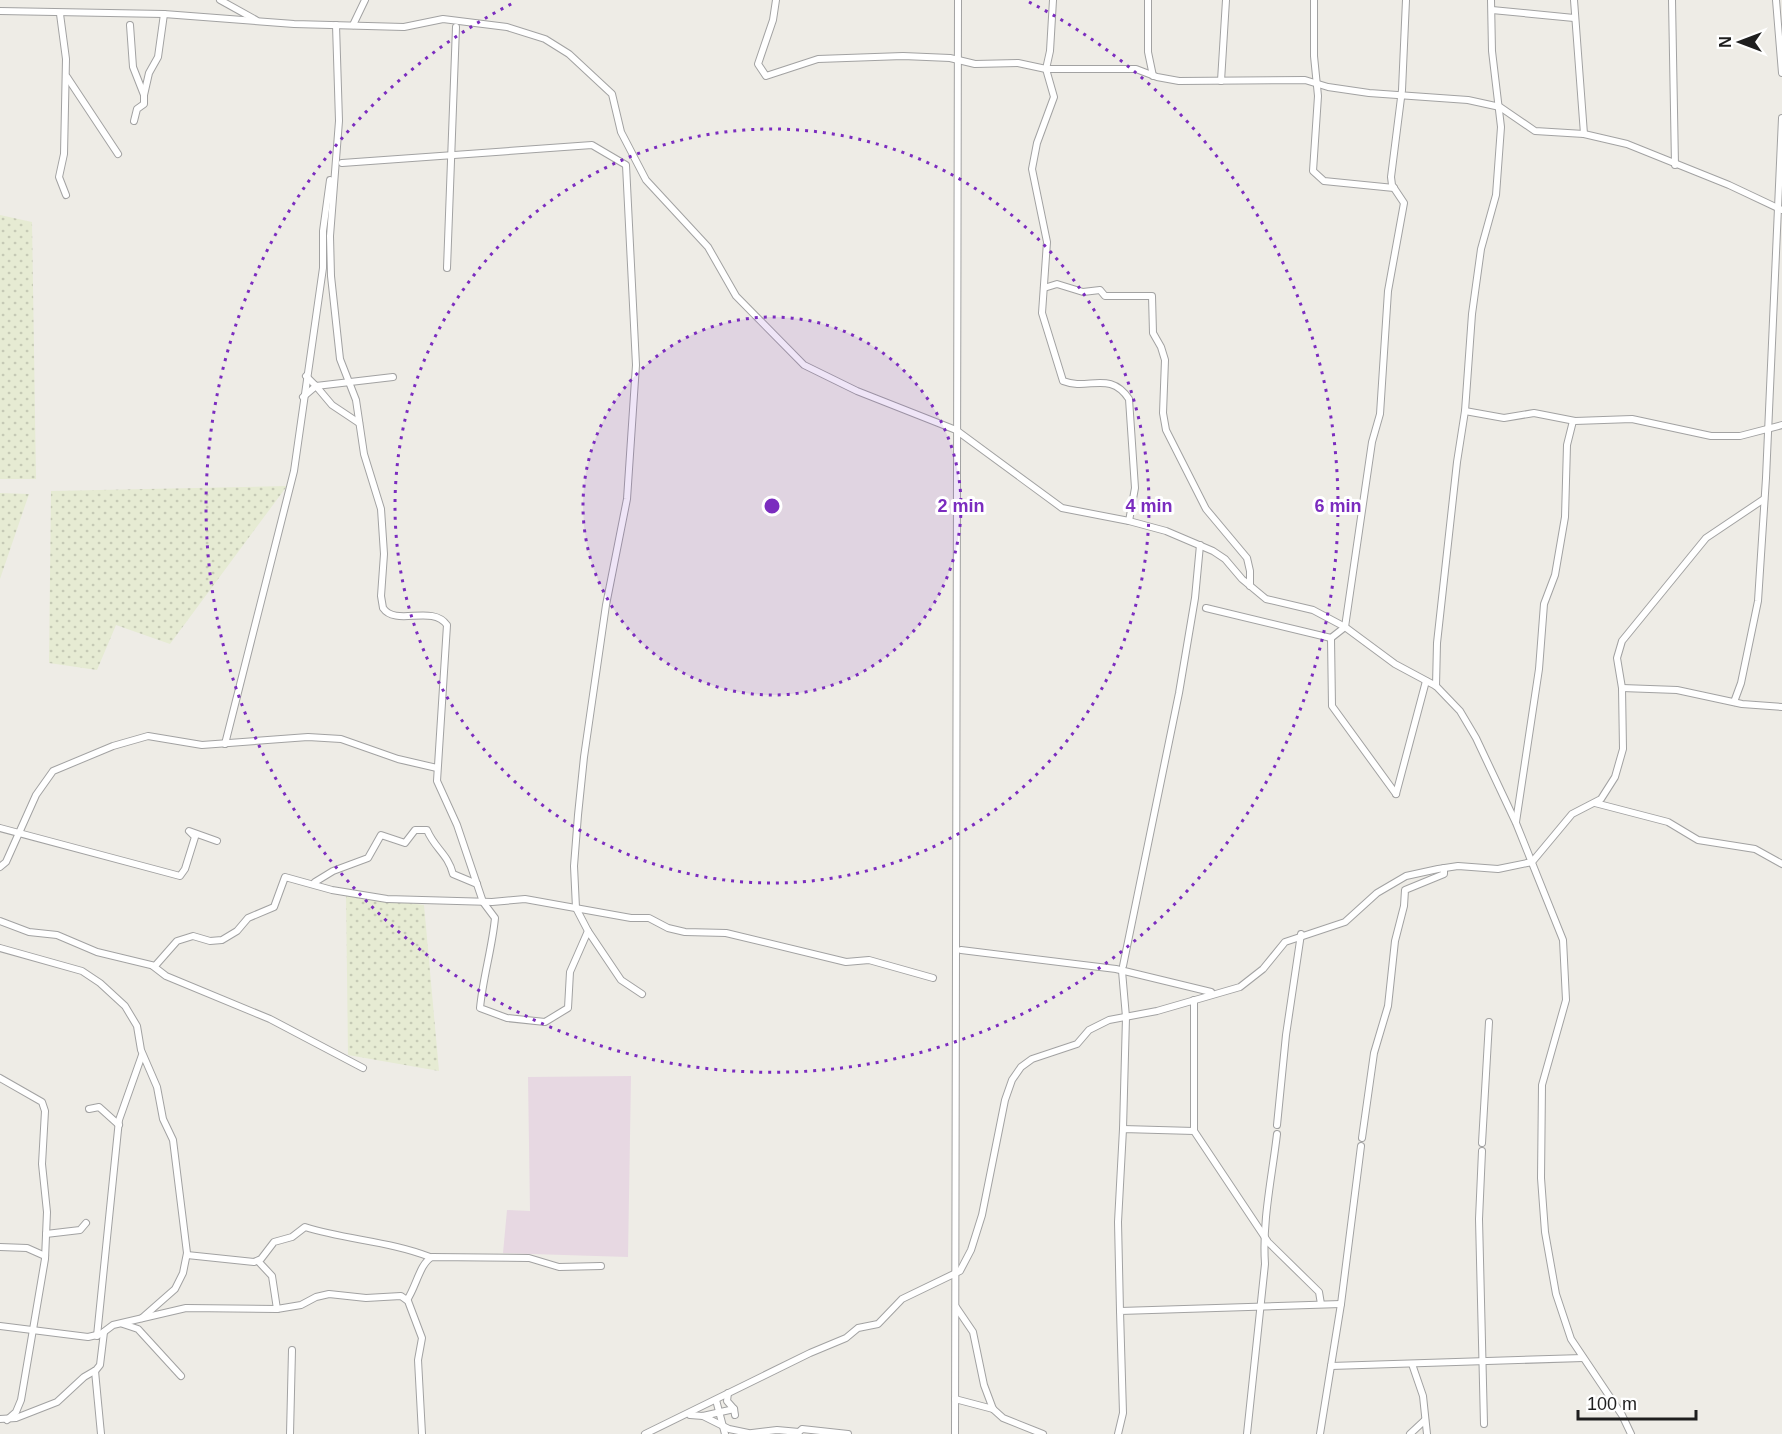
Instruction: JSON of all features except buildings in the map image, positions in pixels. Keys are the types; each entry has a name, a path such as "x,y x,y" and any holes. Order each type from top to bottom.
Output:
{"street":[{"path":"220,0 259,22"},
{"path":"353,25 366,0"},
{"path":"776,0 773,20 758,64 766,76 818,59 898,56 975,64 1018,63 1046,69 1136,69 1153,76 1179,81 1305,80 1369,93 1468,100 1500,107 1535,131 1584,135 1627,144 1780,208"},
{"path":"956,1434 958,0"},
{"path":"1053,0 1050,54 1046,69 1054,98 1036,143 1032,162 1047,242 1043,318 1063,381 1110,383 1121,388 1129,399 1135,488 1129,520"},
{"path":"1148,0 1148,52 1153,76"},
{"path":"1221,81 1226,0"},
{"path":"1314,0 1318,96 1312,168 1316,175 1324,181 1394,188"},
{"path":"1331,639 1345,627 1370,456 1380,414 1388,291 1404,203 1394,188 1391,177 1405,53 1406,0"},
{"path":"1436,686 1442,590 1465,411 1472,314 1481,249 1496,195 1500,107 1492,51 1491,0"},
{"path":"1574,0 1584,135"},
{"path":"1672,0 1675,165"},
{"path":"1776,0 1782,73"},
{"path":"1492,10 1574,18"},
{"path":"0,11 60,14 164,14 259,22 404,27 443,19 507,27 553,42 612,94 621,132 646,180 708,247 728,287 793,357 804,365 857,391 956,430 1062,508 1129,520 1166,531 1200,545 1223,557 1250,586 1266,599 1304,606 1345,627 1388,659 1436,686 1452,701 1468,723 1516,823 1563,940 1567,964 1565,1006 1542,1085 1541,1178 1545,1232 1559,1304 1571,1339 1622,1415 1631,1434"},
{"path":"60,14 66,76 64,154 59,177 66,195"},
{"path":"134,121 137,109 144,104 149,73 158,57 164,14"},
{"path":"130,25 133,67 144,95"},
{"path":"336,25 339,121 330,236 331,276 335,289 340,359 350,381 360,423 364,454 381,509 384,554 381,596 383,608 392,615 433,616 443,620 447,625 445,685 437,781 457,825 483,902 495,918 492,950 484,970 480,1008 507,1018 545,1022 568,1008 570,972 588,931"},
{"path":"447,268 456,27"},
{"path":"66,76 118,154"},
{"path":"1734,702 1741,683 1758,601 1780,208 1782,118"},
{"path":"342,163 592,145 626,165 636,365 628,488 584,757 574,866 576,908 588,931 621,980 642,994"},
{"path":"225,744 256,612 283,523 294,471 323,268 323,231 335,157"},
{"path":"1044,288 1061,284 1083,292 1100,290 1105,296 1152,296 1153,333 1165,360 1163,413 1166,430 1206,509 1246,558 1250,571 1250,586"},
{"path":"306,376 332,405 360,423"},
{"path":"303,397 316,386 393,377"},
{"path":"1465,411 1504,418 1534,413 1573,421 1632,419 1674,430 1724,437 1740,436 1782,425"},
{"path":"1516,823 1538,675 1544,604 1555,575 1565,517 1566,454 1573,421"},
{"path":"645,1434 846,1338 858,1328 878,1324 902,1299 957,1274 967,1260 976,1238 1005,1100 1012,1080 1021,1067 1032,1059 1070,1047 1095,1026 1240,987 1263,969 1281,945 1301,934 1345,922 1377,893 1406,876 1444,868 1498,869 1532,862 1572,813 1581,807 1595,803 1609,790 1623,755 1622,688 1617,658 1620,646 1706,538 1764,499"},
{"path":"1118,1434 1123,1413 1118,1222 1126,1017 1122,968 1179,693 1195,598 1200,545"},
{"path":"1206,608 1331,639"},
{"path":"1331,639 1332,706 1396,794 1426,681"},
{"path":"1622,688 1677,690 1734,702 1782,707"},
{"path":"0,867 6,862 47,777 60,767 112,746 148,736 194,745 308,737 341,739 398,759 437,768"},
{"path":"1595,803 1668,822 1698,840 1755,849 1782,864"},
{"path":"0,828 180,876 185,869 195,837 189,831 217,841"},
{"path":"315,882 349,864 368,858 381,835 405,843 415,830 427,830 432,841 449,859 453,874 477,884"},
{"path":"1362,1138 1374,1053 1388,1006 1395,941 1404,906 1405,890 1444,874 1444,868"},
{"path":"153,966 156,966 177,941 193,936 210,941 222,940 237,931 248,918 274,907 285,877 332,890 387,898 483,902 525,899 631,918 649,918 668,928 685,932 726,933 846,962 869,960 933,978"},
{"path":"0,921 29,932 57,935 97,952 153,966 166,976 270,1019 363,1068"},
{"path":"1277,1125 1286,1035 1301,934"},
{"path":"0,948 76,968 100,982 130,1012 137,1026 142,1055 157,1087 162,1116 173,1140 187,1255 175,1289 142,1318"},
{"path":"961,950 1122,968 1211,992"},
{"path":"1194,1000 1194,1131 1263,1235 1319,1292 1321,1304"},
{"path":"1482,1143 1489,1022"},
{"path":"4,1419 57,1402 100,1365 119,1125 142,1055"},
{"path":"0,1078 44,1104 42,1164 47,1212 45,1256 20,1405 4,1419"},
{"path":"89,1109 99,1107 119,1125"},
{"path":"1123,1129 1194,1131"},
{"path":"1246,1434 1265,1264 1263,1235 1268,1213 1276,1134"},
{"path":"1320,1434 1341,1304 1361,1146"},
{"path":"1482,1151 1479,1219 1484,1424"},
{"path":"46,1234 80,1230 86,1223"},
{"path":"187,1255 236,1262 258,1261 274,1242 292,1237 304,1227 318,1233 383,1242 430,1257 529,1258 559,1267 601,1266"},
{"path":"0,1247 34,1249 45,1256"},
{"path":"407,1300 417,1284 423,1265 430,1257"},
{"path":"258,1261 272,1276 277,1309"},
{"path":"0,1326 77,1337 101,1334 120,1323 186,1308 277,1309 301,1305 316,1297 329,1294 366,1298 397,1296 407,1300 422,1338 418,1360 422,1434"},
{"path":"1120,1311 1341,1304"},
{"path":"956,1306 973,1332 984,1386 993,1409"},
{"path":"120,1323 138,1329 181,1376"},
{"path":"290,1434 292,1350"},
{"path":"1331,1366 1583,1358"},
{"path":"1412,1364 1423,1396 1427,1434"},
{"path":"94,1371 101,1434"},
{"path":"703,1416 734,1412 727,1401 728,1393"},
{"path":"955,1399 993,1409 1005,1419 1043,1434"},
{"path":"716,1400 725,1434"},
{"path":"689,1414 703,1416 729,1429 753,1434 777,1430 799,1432 802,1429 848,1434"},
{"path":"1410,1434 1425,1420"}],"shaded area":[{"path":"631,1076 628,1257 503,1253 507,1210 530,1211 528,1077"}],"green space":[{"path":"0,215 32,222 36,479 0,479"},
{"path":"287,486 170,644 116,625 97,670 49,663 51,491"},
{"path":"0,493 29,494 0,579"},
{"path":"346,895 424,905 439,1071 348,1055"}]}
